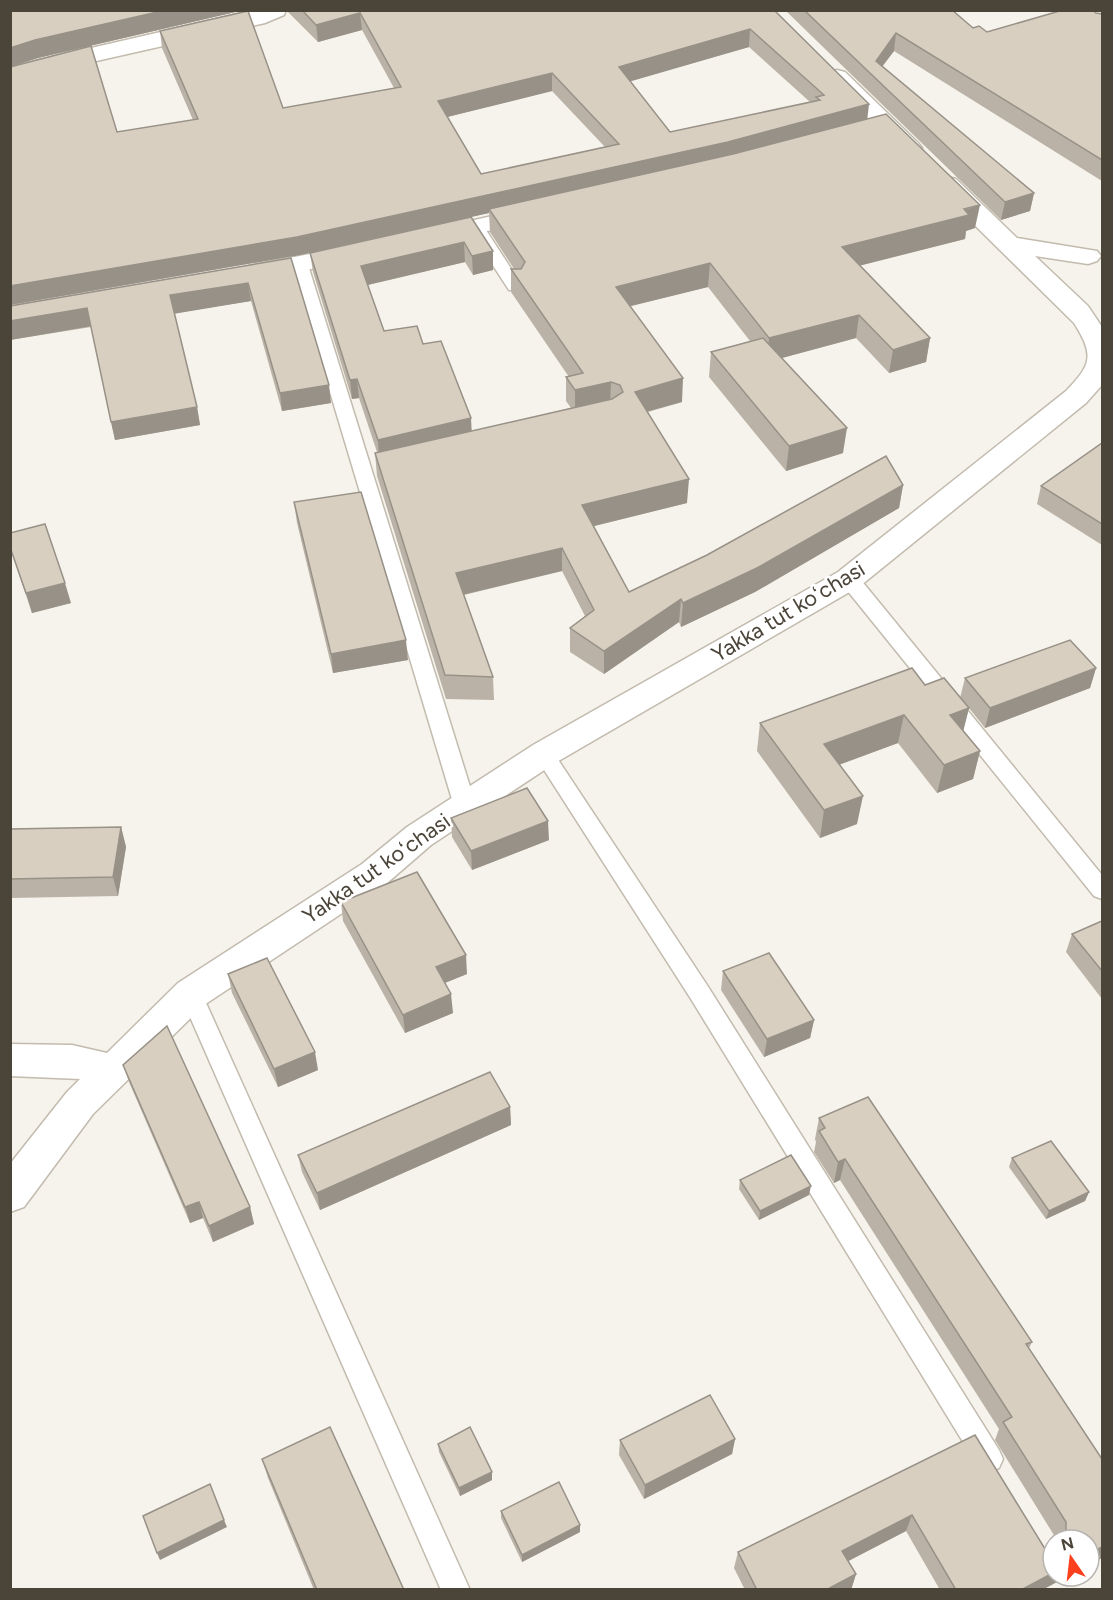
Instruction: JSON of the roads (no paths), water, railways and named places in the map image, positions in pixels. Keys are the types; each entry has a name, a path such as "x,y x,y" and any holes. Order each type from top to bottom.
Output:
{"street":[{"path":"10,76 47,65 257,18 276,10"},
{"name":"Yakka tut koʻchasi","path":"10,1195 80,1103 191,994 356,887 419,836 544,754 849,579 1076,397 1096,375 1100,362 1099,347 1095,333 1079,312 1008,244 876,129 819,60"},
{"path":"410,242 557,208"},
{"path":"1059,293 1095,258 1102,234"},
{"path":"1008,244 1095,258"},
{"path":"230,277 377,249"},
{"path":"10,1059 72,1061 112,1070"}],"lane":[{"path":"476,227 515,287"},
{"path":"300,265 465,806"},
{"path":"363,471 385,466"},
{"path":"849,579 1102,890"},
{"path":"544,754 699,992 1002,1480"},
{"path":"191,994 456,1590"}]}
